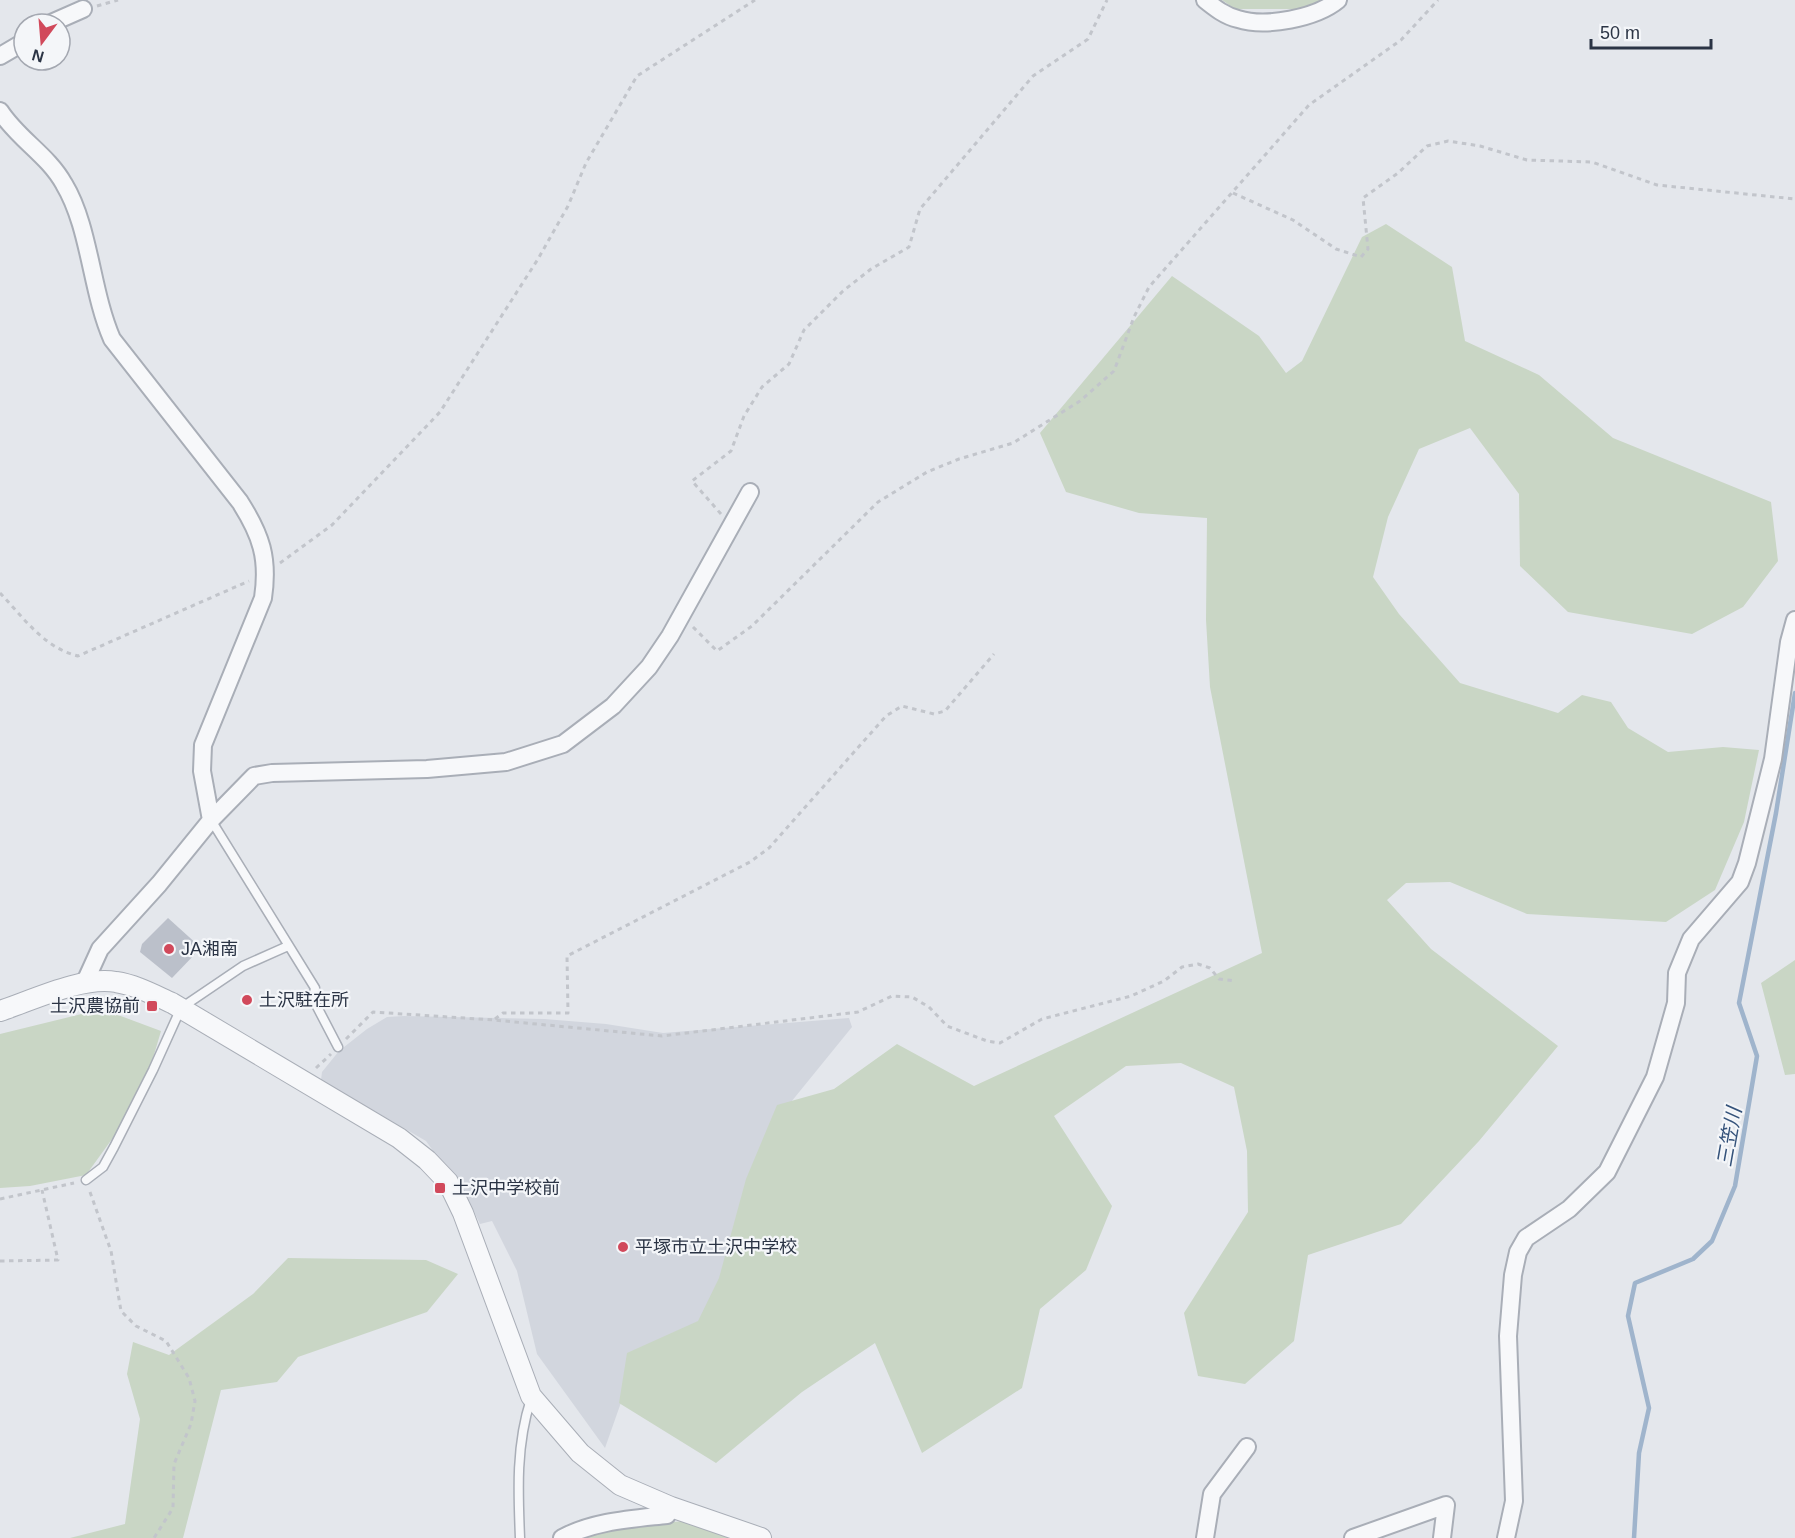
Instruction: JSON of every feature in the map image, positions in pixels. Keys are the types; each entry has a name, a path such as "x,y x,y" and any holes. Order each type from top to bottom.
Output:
{"street":[{"path":"1205,0 1227,15 1258,22 1307,16 1338,0"},
{"path":"72,14 83,9"},
{"path":"0,111 9,125 42,156 65,184 78,215 100,312 112,339 240,502 254,524 260,539 267,573 256,618 203,745 202,771 211,820"},
{"path":"85,982 100,949 159,884 211,820 254,776 272,773 427,769 506,762 563,744 613,706 649,667 670,636 750,492"},
{"path":"1506,1538 1514,1501 1509,1336 1513,1275 1518,1252 1526,1238 1569,1209 1606,1172 1654,1077 1677,1004 1677,973 1691,939 1740,882 1747,863 1773,759 1789,642 1795,620"},
{"path":"0,1011 85,982 114,981 142,989 181,1008 399,1138 428,1160 448,1182 463,1212 531,1396 580,1453 620,1485 671,1507 761,1538"},
{"path":"1205,1538 1212,1494 1247,1447"},
{"path":"1353,1538 1446,1504 1442,1538"},
{"path":"562,1538 577,1530 617,1520 666,1515 671,1507"}],"lane":[{"path":"211,820 315,988 313,999 338,1047"},
{"path":"86,1180 103,1167 153,1070 181,1008 243,966 288,946"},
{"path":"520,1538 518,1474 524,1421 531,1396"}],"path":[{"path":"83,9 118,0"},
{"path":"0,593 47,642 62,652 78,656 267,573 332,525 440,412 538,259 568,206 586,163 637,76 755,0"},
{"path":"730,525 692,481 731,451 744,416 762,387 789,364 804,330 862,276 909,247 920,209 1033,76 1088,39 1107,0"},
{"path":"681,615 717,651 726,647 752,626 878,502 927,472 959,459 1013,443 1080,401 1114,371 1134,318 1149,287 1309,105 1401,40 1438,0"},
{"path":"1233,194 1293,220 1336,249 1361,257 1368,249 1363,198 1398,173 1427,146 1448,141 1480,146 1527,160 1592,162 1658,185 1795,200"},
{"path":"494,1020 503,1013 568,1013 567,956 750,862 784,833 886,716 902,706 934,714 945,711 994,654"},
{"path":"304,1080 373,1012 494,1020 662,1036 858,1012 892,996 912,997 929,1007 947,1026 987,1041 1000,1043 1042,1019 1131,996 1164,981 1182,967 1198,964 1210,968 1219,979 1235,981"},
{"path":"0,1199 86,1180 111,1251 121,1311 136,1326 166,1341 189,1378 195,1401 191,1424 174,1464 173,1508 154,1538"},
{"path":"0,1261 58,1260 42,1190"}],"shaded area":[{"name":"平塚市立土沢中学校","path":"387,1017 544,1019 606,1024 663,1033 849,1018 852,1027 774,1123 724,1318 637,1357 605,1448 537,1354 517,1271 492,1221 480,1224 469,1201 426,1141 321,1080 322,1072 339,1051 367,1029"}],"green space":[{"path":"1222,0 1326,0 1308,9 1235,9"},
{"path":"1386,224 1452,267 1465,341 1539,375 1613,438 1771,502 1778,561 1743,607 1692,634 1568,612 1520,566 1519,494 1470,428 1419,449 1388,517 1373,577 1399,614 1460,683 1558,713 1582,695 1611,702 1628,728 1668,752 1723,747 1759,750 1744,822 1715,890 1666,922 1527,914 1450,882 1406,883 1387,900 1431,949 1558,1046 1479,1141 1401,1224 1308,1255 1294,1341 1245,1384 1198,1376 1184,1313 1248,1212 1247,1151 1234,1087 1181,1063 1126,1066 1054,1116 1112,1206 1086,1270 1040,1309 1022,1388 922,1453 875,1343 802,1392 716,1463 619,1403 627,1353 698,1321 719,1278 746,1179 777,1105 834,1089 897,1044 974,1086 1262,953 1210,687 1206,620 1207,518 1139,513 1066,492 1040,433 1172,276 1259,336 1286,373 1302,361 1362,237"},
{"path":"1795,960 1795,1074 1785,1075 1761,983"},
{"path":"102,1009 161,1031 141,1099 86,1175 30,1186 0,1188 0,1034"},
{"path":"288,1258 426,1260 458,1274 427,1312 298,1357 277,1382 221,1390 183,1538 70,1538 125,1524 140,1419 127,1374 133,1342 169,1355 253,1294"},
{"path":"684,1521 731,1538 580,1538 618,1527"}],"building":[{"name":"JA湘南","path":"168,918 199,946 196,953 172,978 140,952 142,944"}],"waterway":[{"name":"三笠川","path":"1634,1538 1639,1453 1649,1408 1628,1316 1635,1283 1693,1259 1712,1241 1735,1186 1757,1056 1739,1003 1776,813 1795,693"}],"place":[{"name":"JA湘南","path":"169,949"},
{"name":"土沢駐在所","path":"247,1000"},
{"name":"土沢農協前","path":"152,1006"},
{"name":"土沢中学校前","path":"440,1188"},
{"name":"平塚市立土沢中学校","path":"623,1247"}]}
